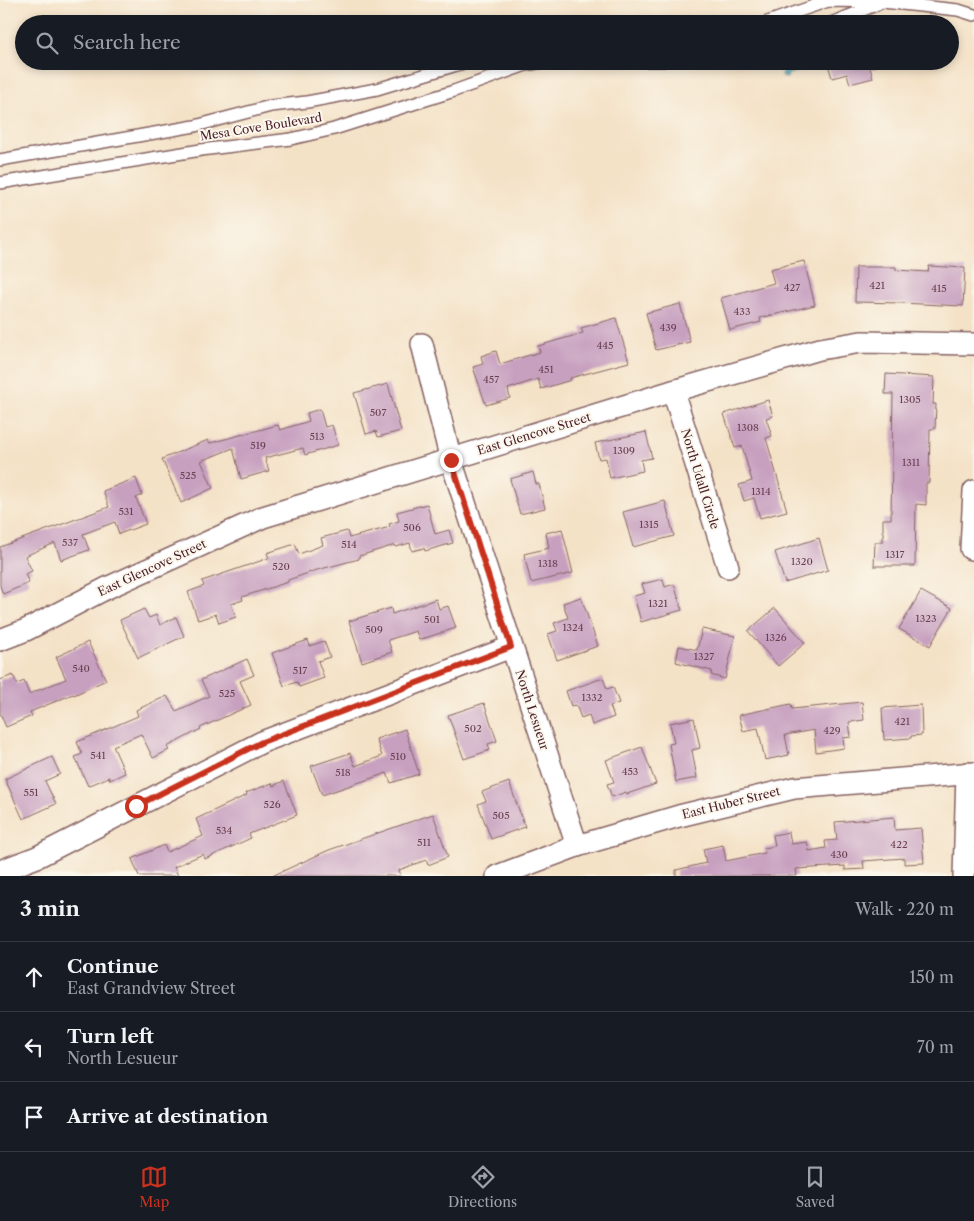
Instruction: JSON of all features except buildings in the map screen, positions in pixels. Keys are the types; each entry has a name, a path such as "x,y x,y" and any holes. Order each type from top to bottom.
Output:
{"street":[{"name":"East Glencove Street","path":"0,640 26,630 107,588 264,517 673,391 820,349 861,342 974,344"},
{"name":"North Lesueur","path":"422,344 451,460 578,846"},
{"name":"North Udall Circle","path":"673,391 728,567"},
{"path":"971,549 974,491"},
{"path":"0,871 37,857 262,742 511,647"},
{"path":"964,876 970,773"},
{"name":"East Huber Street","path":"496,876 578,846 679,816 794,788 970,773"}],"lane":[{"path":"788,15 828,1 883,2 958,10 974,15"},
{"path":"851,15 883,2"},
{"name":"Mesa Cove Boulevard","path":"0,160 195,126 271,106 367,91 402,83 442,70"},
{"name":"Mesa Cove Boulevard","path":"0,184 327,131 454,91 512,70"}],"water":[{"path":"802,70 788,74 787,78 782,77 781,73 783,71"}],"route":[{"path":"136,806 262,742 511,647 451,460"}]}
